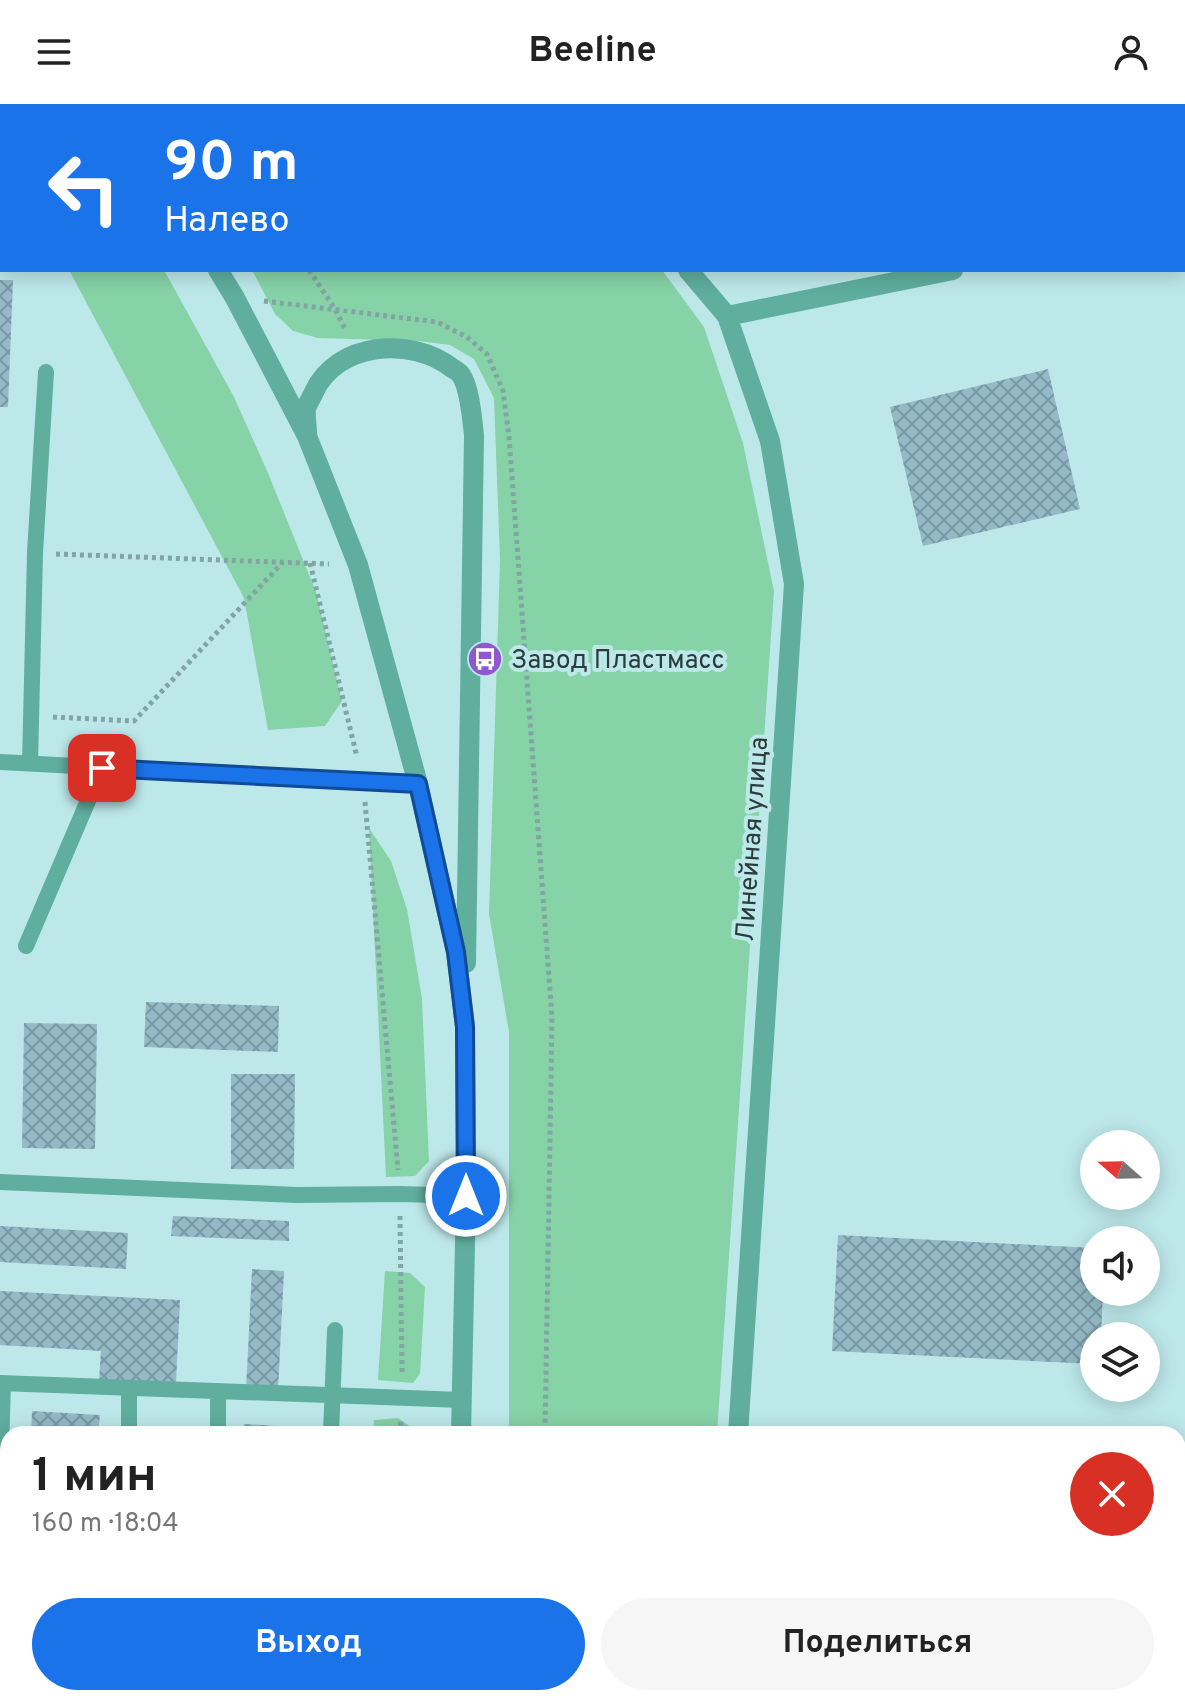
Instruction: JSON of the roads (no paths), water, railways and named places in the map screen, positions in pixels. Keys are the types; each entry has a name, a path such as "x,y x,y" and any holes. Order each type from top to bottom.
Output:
{"street":[{"path":"219,272 307,436 358,565 418,784 456,952 465,1027"},
{"name":"Линейная улица","path":"690,272 727,316 770,441 794,584 739,1426"},
{"path":"727,316 943,272"},
{"path":"307,436 306,409 317,386 334,365 357,353 413,349 440,359 462,376 470,401 474,435 461,1426"}],"lane":[{"path":"30,763 35,553 46,372"},
{"path":"0,762 418,784"},
{"path":"26,946 102,768"},
{"path":"0,1182 297,1195 466,1196"},
{"path":"331,1426 335,1330"},
{"path":"1,1426 1,1383 462,1400"},
{"path":"129,1388 129,1426"},
{"path":"218,1391 218,1426"}],"place":[{"name":"Завод Пластмасс","path":"485,659"}]}
